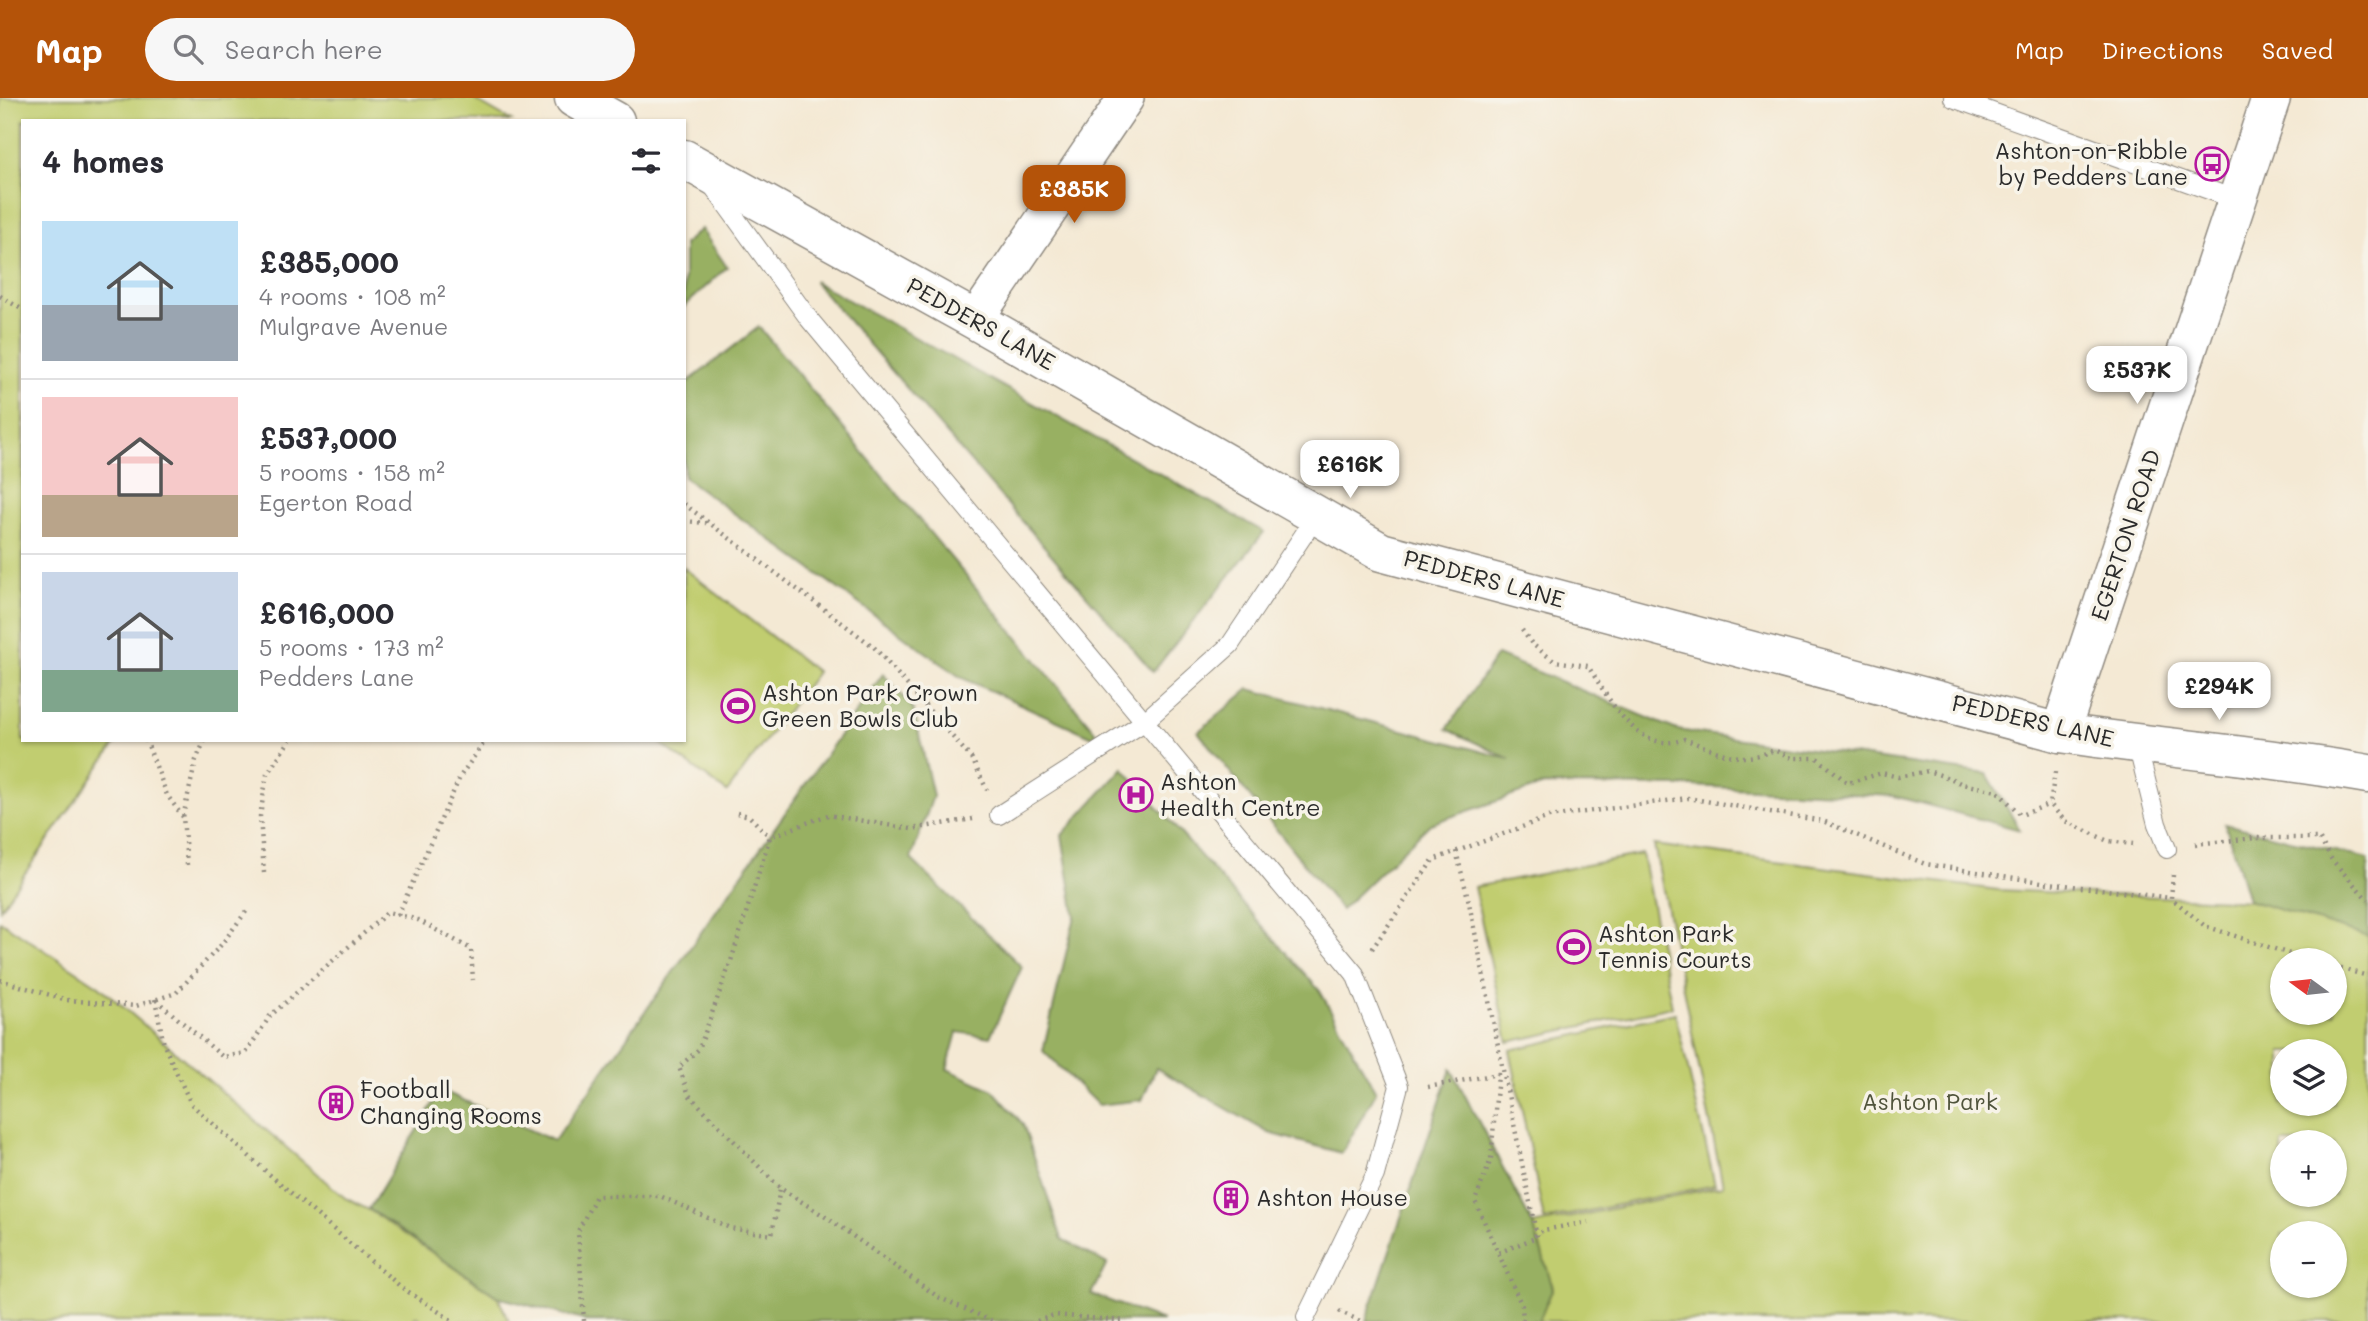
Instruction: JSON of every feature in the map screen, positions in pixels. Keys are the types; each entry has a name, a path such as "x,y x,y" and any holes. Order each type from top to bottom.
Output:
{"street":[{"path":"574,98 611,119"},
{"path":"975,320 1126,98"},
{"name":"EGERTON ROAD","path":"2060,733 2271,98"},
{"name":"PEDDERS LANE","path":"691,163 975,320 1381,552 2060,733 2291,760 2368,774"}],"lane":[{"path":"1953,98 2237,200"},
{"path":"691,163 809,319 1354,974 1399,1086 1375,1175 1306,1317"},
{"path":"999,815 1144,722 1230,645 1317,515"},
{"path":"2137,744 2157,824 2167,849"}],"path":[{"path":"0,296 21,309"},
{"path":"686,506 874,647 972,759 999,815 911,829 828,815 770,836"},
{"path":"686,520 707,524"},
{"path":"1516,622 1532,644 1554,661 1588,666 1622,718 1637,731 1660,742 1684,739 1744,759 1757,758 1774,750 1792,758 1817,758 1848,783 1882,773 1898,777 1928,771 1962,784 1997,791 2021,815 2050,804"},
{"path":"147,742 167,795 183,817"},
{"path":"187,865 183,817 196,760 204,742"},
{"path":"264,873 260,816 267,775 289,742"},
{"path":"398,915 461,775 485,742"},
{"path":"1354,974 1433,860 1549,817 1688,798 1823,821 1925,863 2048,883 2171,898"},
{"path":"737,813 749,816 770,836"},
{"path":"770,836 732,961 699,1049 679,1067 689,1095 780,1188 832,1221 938,1297 992,1321"},
{"path":"2167,849 2255,838 2319,838 2332,860 2368,900"},
{"path":"1456,851 1536,1234"},
{"path":"0,980 67,1000 136,1006 176,993 221,945 248,909"},
{"path":"155,999 223,1057 246,1053 270,1016 388,912 418,920 471,949 472,980"},
{"path":"2347,970 2368,976"},
{"path":"155,999 164,1045 191,1104 401,1287 453,1321"},
{"path":"1503,1068 1499,1074 1491,1159 1475,1201 1522,1306 1523,1321"},
{"path":"1399,1086 1420,1088 1499,1074"},
{"path":"584,1321 578,1231 596,1196 660,1196 730,1228 772,1235 780,1188"},
{"path":"1499,1253 1536,1237 1536,1234 1544,1230 1588,1222"},
{"path":"1037,1321 1055,1315 1125,1321"}],"green space":[{"path":"0,98 471,98 508,119 21,119 21,742 117,742 0,909"},
{"path":"701,229 727,267 686,305 686,242"},
{"path":"814,281 1264,532 1153,672"},
{"path":"759,327 1104,742 960,677 686,478 686,383"},
{"name":"Ashton Park Crown Green Bowls Club","path":"686,570 817,672 727,792 659,742 686,742"},
{"path":"1497,655 1677,730 1987,774 2020,830 1894,796 1692,786 1544,785 1430,824 1341,910 1198,732 1249,689 1510,759 1447,729"},
{"path":"883,674 913,708 933,796 911,859 1022,967 990,1037 957,1032 947,1069 993,1090 1023,1124 1062,1239 1107,1264 1091,1294 1163,1321 587,1321 498,1297 369,1209 441,1090 554,1141"},
{"path":"1123,768 1320,991 1376,1092 1342,1153 1269,1133 1156,1068 1142,1100 1098,1105 1043,1051 1075,916 1062,835"},
{"path":"2225,824 2368,859 2368,937 2248,900"},
{"name":"Ashton Park","path":"1654,845 1998,890 2368,906 2368,1321 1535,1321 1553,1288 1533,1225 1723,1186"},
{"name":"Ashton Park Tennis Courts","path":"1642,854 1672,1007 1508,1042 1474,887"},
{"path":"0,921 99,986 345,1198 369,1210 498,1297 509,1321 422,1321 416,1316 413,1321 0,1321"},
{"path":"1675,1013 1715,1185 1544,1220 1510,1050"},
{"path":"1451,1069 1533,1225 1553,1288 1539,1321 1366,1321"}],"place":[{"name":"Ashton-on-Ribble by Pedders Lane","path":"2212,164"},
{"name":"Ashton Park Crown Green Bowls Club","path":"738,706"},
{"name":"Ashton Health Centre","path":"1136,795"},
{"name":"Ashton Park Tennis Courts","path":"1574,947"},
{"name":"Football Changing Rooms","path":"336,1103"},
{"name":"Ashton House","path":"1231,1198"}]}
